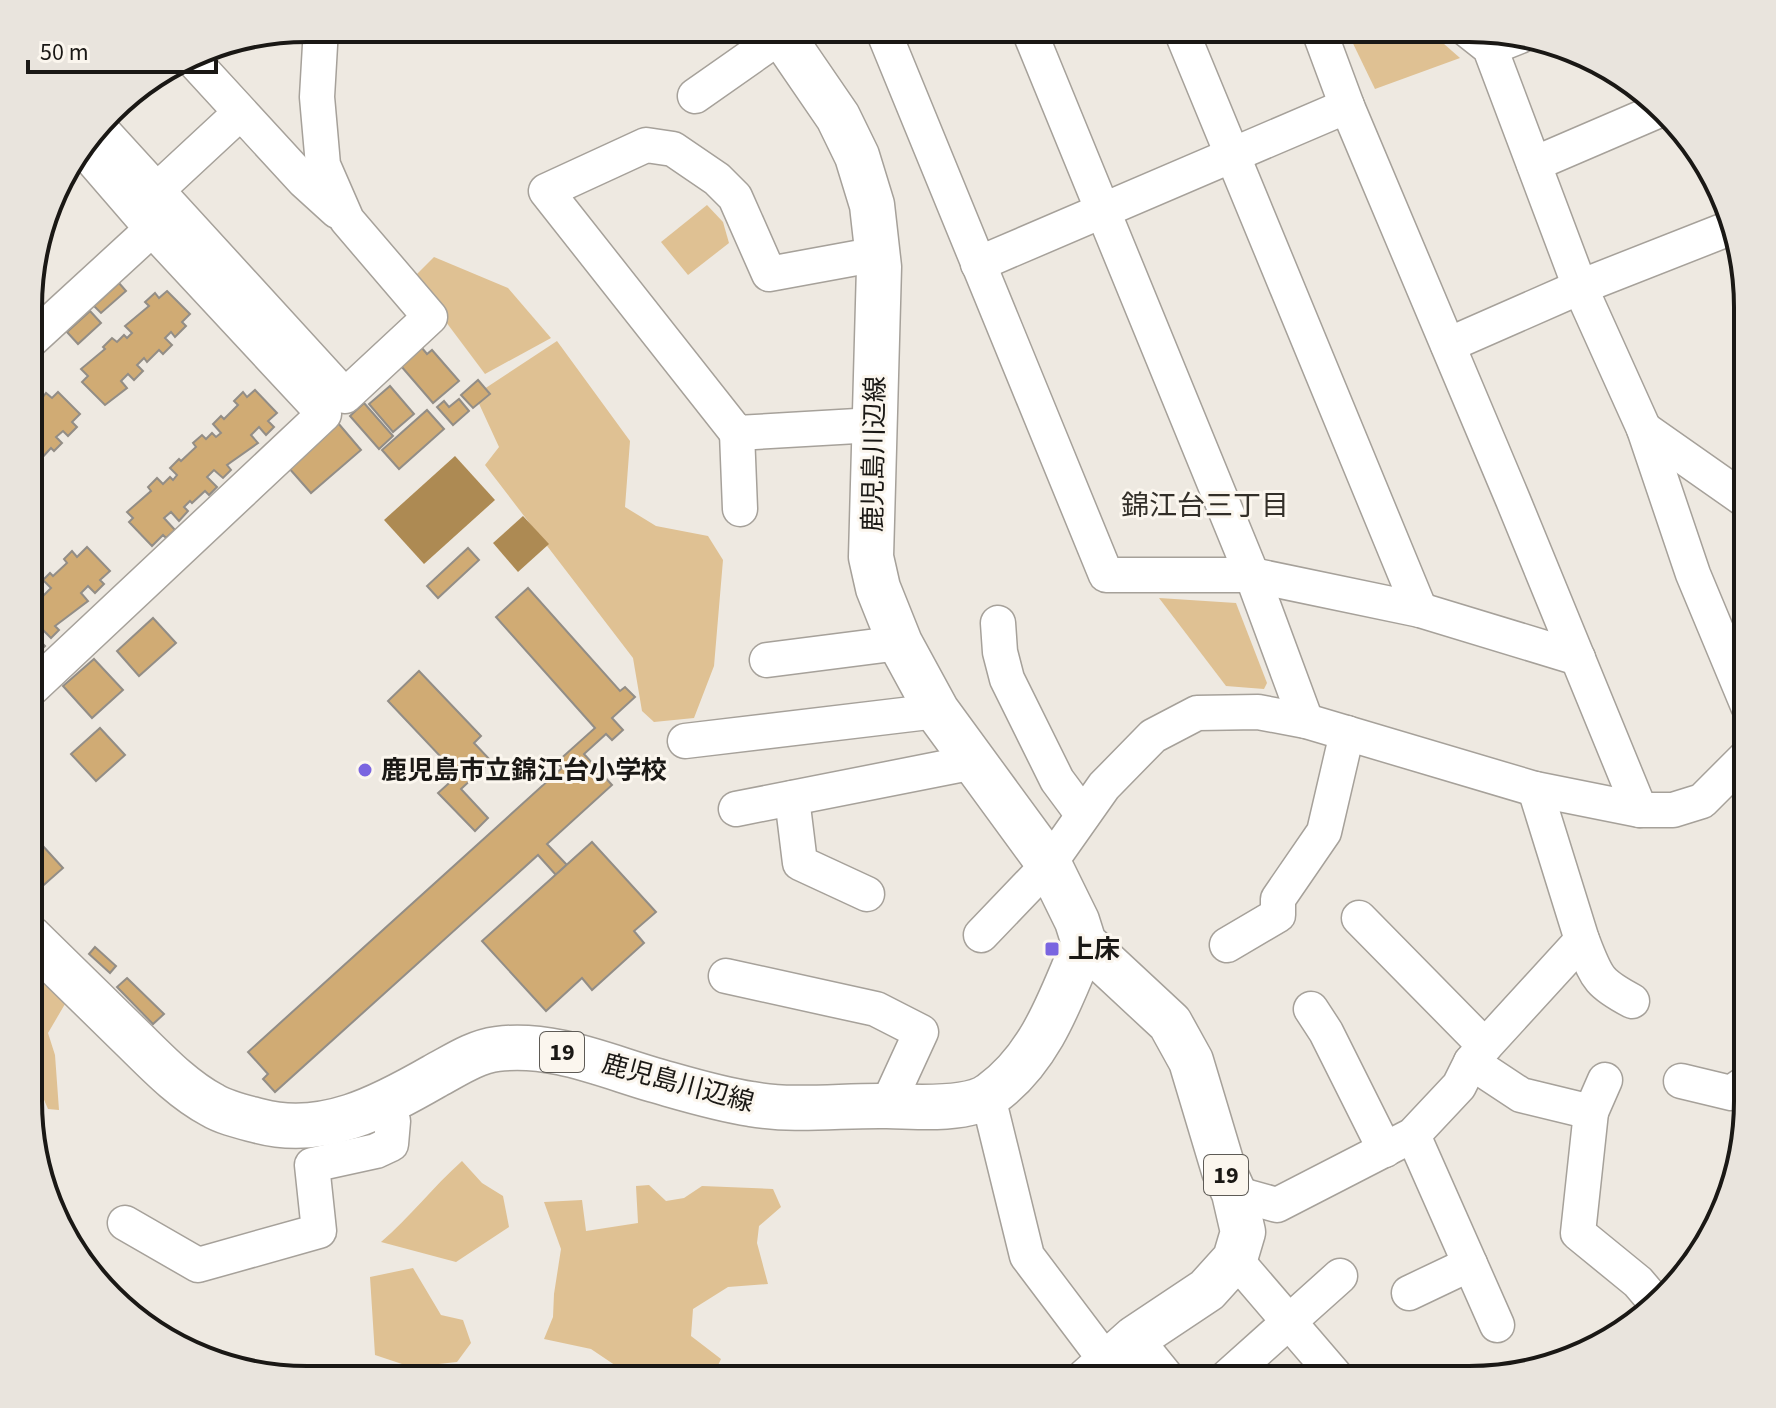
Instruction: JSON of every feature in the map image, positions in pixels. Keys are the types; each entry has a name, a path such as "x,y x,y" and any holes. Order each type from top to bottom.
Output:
{"main road":[{"name":"鹿児島川辺線","path":"787,42 828,99 847,135 872,205 878,254 871,557 878,588 900,643 937,711 1049,864 1077,921 1084,943 1170,1023 1191,1061 1224,1171 1234,1193 1243,1232 1235,1259"},
{"name":"鹿児島川辺線","path":"43,950 149,1054 213,1106 293,1127 341,1121 385,1103 471,1056 494,1049 517,1047 568,1053 651,1079 752,1105 805,1109 887,1106 920,1109 956,1105 988,1097 1025,1063 1053,1016 1084,943"},
{"path":"1110,1360 1207,1290 1235,1259"}],"street":[{"path":"320,42 317,97 323,165 347,220"},
{"path":"695,96 766,42"},
{"path":"888,42 1106,575 1252,575 1420,610 1578,658"},
{"path":"1034,43 1252,575 1306,721"},
{"path":"1186,43 1420,610"},
{"path":"1324,43 1640,810"},
{"path":"1494,44 1580,287 1644,429 1693,574 1734,671"},
{"path":"106,135 345,396 430,317 347,220 304,181 198,66"},
{"path":"978,264 1347,106"},
{"path":"156,191 240,113"},
{"path":"1534,164 1650,114"},
{"path":"740,509 737,433 546,191 646,145 673,149 717,179 735,197 769,274 878,254"},
{"path":"42,678 324,414 152,229 89,157"},
{"path":"42,318 152,229"},
{"path":"1448,345 1580,287 1722,231"},
{"path":"737,433 874,425"},
{"path":"1644,429 1734,492"},
{"path":"998,623 1000,652 1007,679 1057,780 1083,815"},
{"path":"767,660 900,643"},
{"path":"685,741 937,711"},
{"path":"981,935 1049,864 1104,786 1153,736 1197,713 1258,712 1306,721 1535,789 1640,810 1673,810 1702,801 1733,770"},
{"path":"1227,945 1278,915 1278,899 1324,832 1347,733"},
{"path":"736,809 974,762"},
{"path":"1535,789 1594,970 1606,987 1632,1001"},
{"path":"792,798 800,863 867,894"},
{"path":"1359,918 1478,1054 1521,1095 1591,1112"},
{"path":"1234,1193 1277,1205 1399,1142 1459,1086 1478,1054 1582,940"},
{"path":"726,976 876,1009 921,1032 887,1106"},
{"path":"1311,1009 1399,1142 1470,1264 1497,1325"},
{"path":"1605,1080 1591,1112 1578,1233 1638,1282 1649,1295"},
{"path":"1681,1081 1733,1092"},
{"path":"988,1097 1027,1256 1110,1360"},
{"path":"125,1223 198,1265 319,1231 312,1165 376,1151 391,1144 393,1121 385,1103"},
{"path":"1235,1259 1327,1366"},
{"path":"1409,1293 1470,1264"},
{"path":"1240,1366 1340,1276"}],"shaded area":[{"path":"1353,43 1443,43 1460,58 1375,89"},
{"path":"707,205 723,222 729,243 688,275 661,242"},
{"path":"434,257 508,288 551,338 485,374 413,278"},
{"path":"557,341 630,441 625,507 656,526 708,536 723,560 714,666 694,718 654,722 642,711 633,658 485,465 499,447 475,395"},
{"path":"455,456 495,500 424,564 384,520"},
{"path":"523,516 549,544 518,572 493,543"},
{"path":"1159,598 1236,603 1267,683 1264,689 1226,686"},
{"path":"43,981 65,1004 48,1033 55,1055 59,1110 48,1109 43,1097"},
{"path":"462,1161 482,1183 503,1196 509,1227 456,1262 381,1242 441,1181"},
{"path":"649,1185 666,1201 684,1198 702,1186 773,1189 781,1207 759,1226 757,1243 768,1284 728,1287 693,1309 691,1336 721,1359 718,1365 615,1365 591,1349 544,1339 553,1317 561,1249 544,1202 582,1200 586,1231 638,1223 636,1186"},
{"path":"413,1268 441,1315 463,1320 471,1343 457,1362 405,1365 375,1355 370,1277"}],"building":[{"path":"119,283 126,291 101,313 94,306"},
{"path":"167,291 190,314 182,322 186,326 175,337 171,332 165,338 172,345 163,354 159,350 147,362 144,358 137,365 143,371 134,380 128,374 121,381 127,388 105,405 82,382 88,376 81,369 105,349 103,347 112,338 117,342 124,335 127,338 132,333 125,326 149,306 145,302 155,293 159,298"},
{"path":"90,311 101,323 78,344 67,332"},
{"path":"422,348 427,354 432,350 459,381 433,403 401,366"},
{"path":"478,380 490,394 473,408 461,395"},
{"path":"390,386 414,414 393,432 369,404"},
{"path":"255,390 277,413 268,421 274,427 266,435 259,427 251,435 258,443 227,465 231,470 223,478 214,470 207,477 217,487 209,495 205,491 192,503 190,501 184,507 188,511 179,521 171,512 164,518 175,530 166,538 163,535 152,546 129,522 133,518 127,512 151,491 148,487 157,478 163,484 170,477 173,480 177,475 170,468 196,447 193,443 202,435 206,439 212,433 216,437 221,433 213,424 221,416 224,419 238,405 234,401 243,392 247,397"},
{"path":"58,392 80,414 72,422 77,427 68,436 63,431 56,437 62,443 54,451 51,448 42,458 42,398 46,393 52,398"},
{"path":"459,399 469,411 453,425 437,407 444,401 449,407"},
{"path":"364,403 393,436 379,449 350,416"},
{"path":"427,410 444,429 399,469 382,450"},
{"path":"338,423 361,450 311,493 288,467"},
{"path":"87,547 110,571 100,580 104,584 95,593 88,586 81,593 88,601 55,626 59,630 51,638 42,633 42,593 51,588 43,580 50,573 53,576 67,563 64,559 72,551 77,557"},
{"path":"468,548 479,560 438,598 427,586"},
{"path":"528,588 620,691 625,687 635,697 612,718 623,730 612,740 606,734 584,754 612,785 547,844 567,865 556,875 538,855 275,1092 263,1079 268,1074 248,1052 562,768 557,762 595,728 496,617"},
{"path":"153,618 176,643 139,676 117,651"},
{"path":"94,659 123,690 92,718 63,686"},
{"path":"419,671 481,736 474,743 491,761 461,789 488,818 475,831 438,793 458,775 388,701"},
{"path":"100,728 125,755 96,781 71,754"},
{"path":"592,842 656,912 634,931 644,943 592,990 582,978 546,1011 482,941"},
{"path":"43,846 63,868 43,886"},
{"path":"95,947 116,966 110,973 89,954"},
{"path":"127,978 164,1014 153,1024 117,987"}],"place":[{"name":"鹿児島市立錦江台小学校","path":"365,770"},
{"name":"上床","path":"1052,949"}],"district":[{"name":"錦江台三丁目","path":"1205,506"}]}
